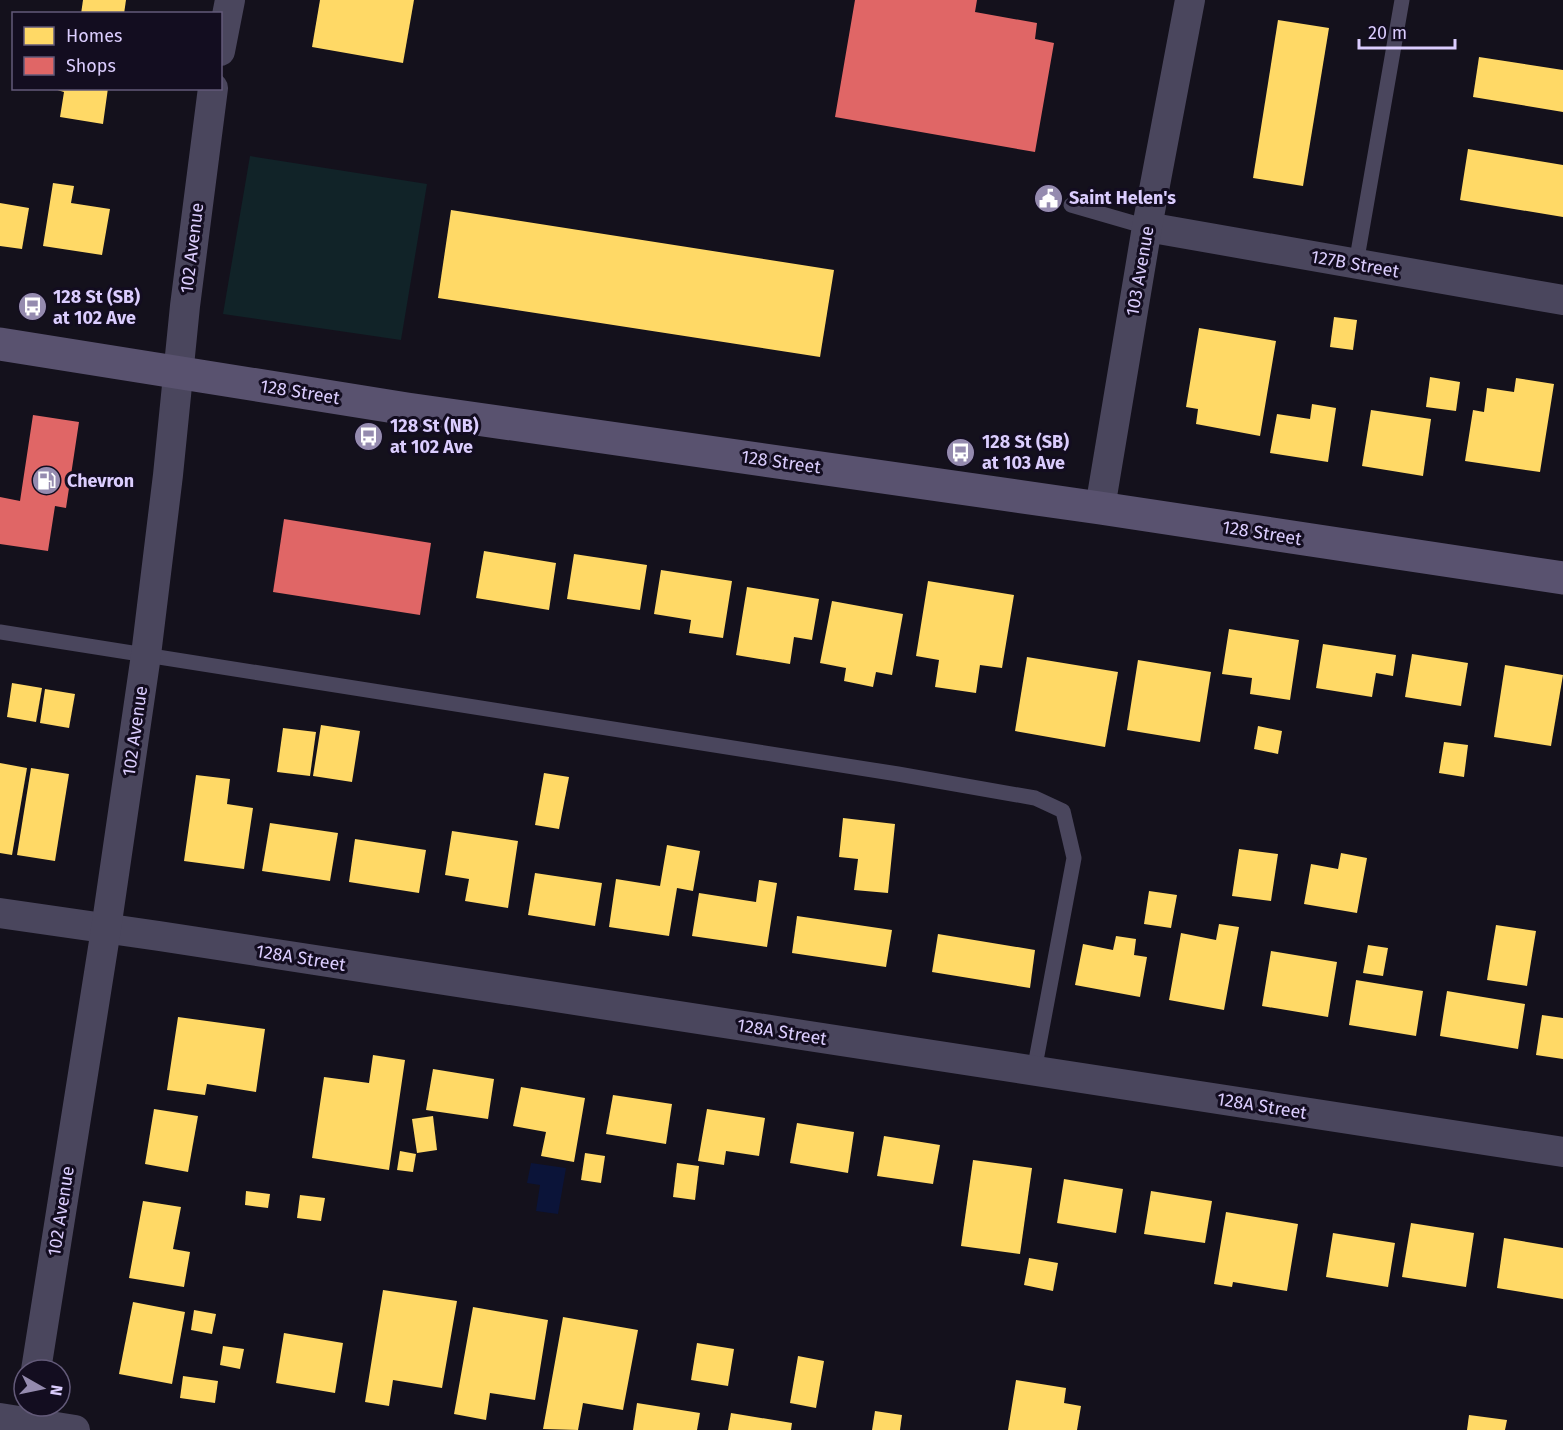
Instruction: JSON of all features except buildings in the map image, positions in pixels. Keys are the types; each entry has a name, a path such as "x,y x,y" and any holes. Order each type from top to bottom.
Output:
{"main road":[{"name":"128 Street","path":"0,344 452,415 1100,508 1563,578"}],"street":[{"path":"222,41 230,0"},
{"name":"103 Avenue","path":"1100,508 1147,227 1190,0"},
{"name":"102 Avenue","path":"38,1358 106,928 146,655 201,168 213,90"},
{"name":"127B Street","path":"1147,227 1563,300"},
{"name":"128A Street","path":"0,914 106,928 1563,1152"},
{"path":"21,1419 75,1430"}],"lane":[{"path":"1356,264 1402,0"},
{"path":"1071,205 1147,227"},
{"path":"0,632 875,770 1035,798 1063,811 1074,858 1034,1071"}],"green space":[{"path":"250,156 427,184 401,340 223,314"}],"water":[{"path":"531,1163 566,1168 558,1214 536,1211 540,1185 527,1183"}],"place":[{"name":"Saint Helen's","path":"1048,198"},
{"name":"128 St (SB) at 102 Ave","path":"32,307"},
{"name":"128 St (NB) at 102 Ave","path":"369,436"},
{"name":"128 St (SB) at 103 Ave","path":"961,452"},
{"name":"Chevron","path":"46,481"}]}
